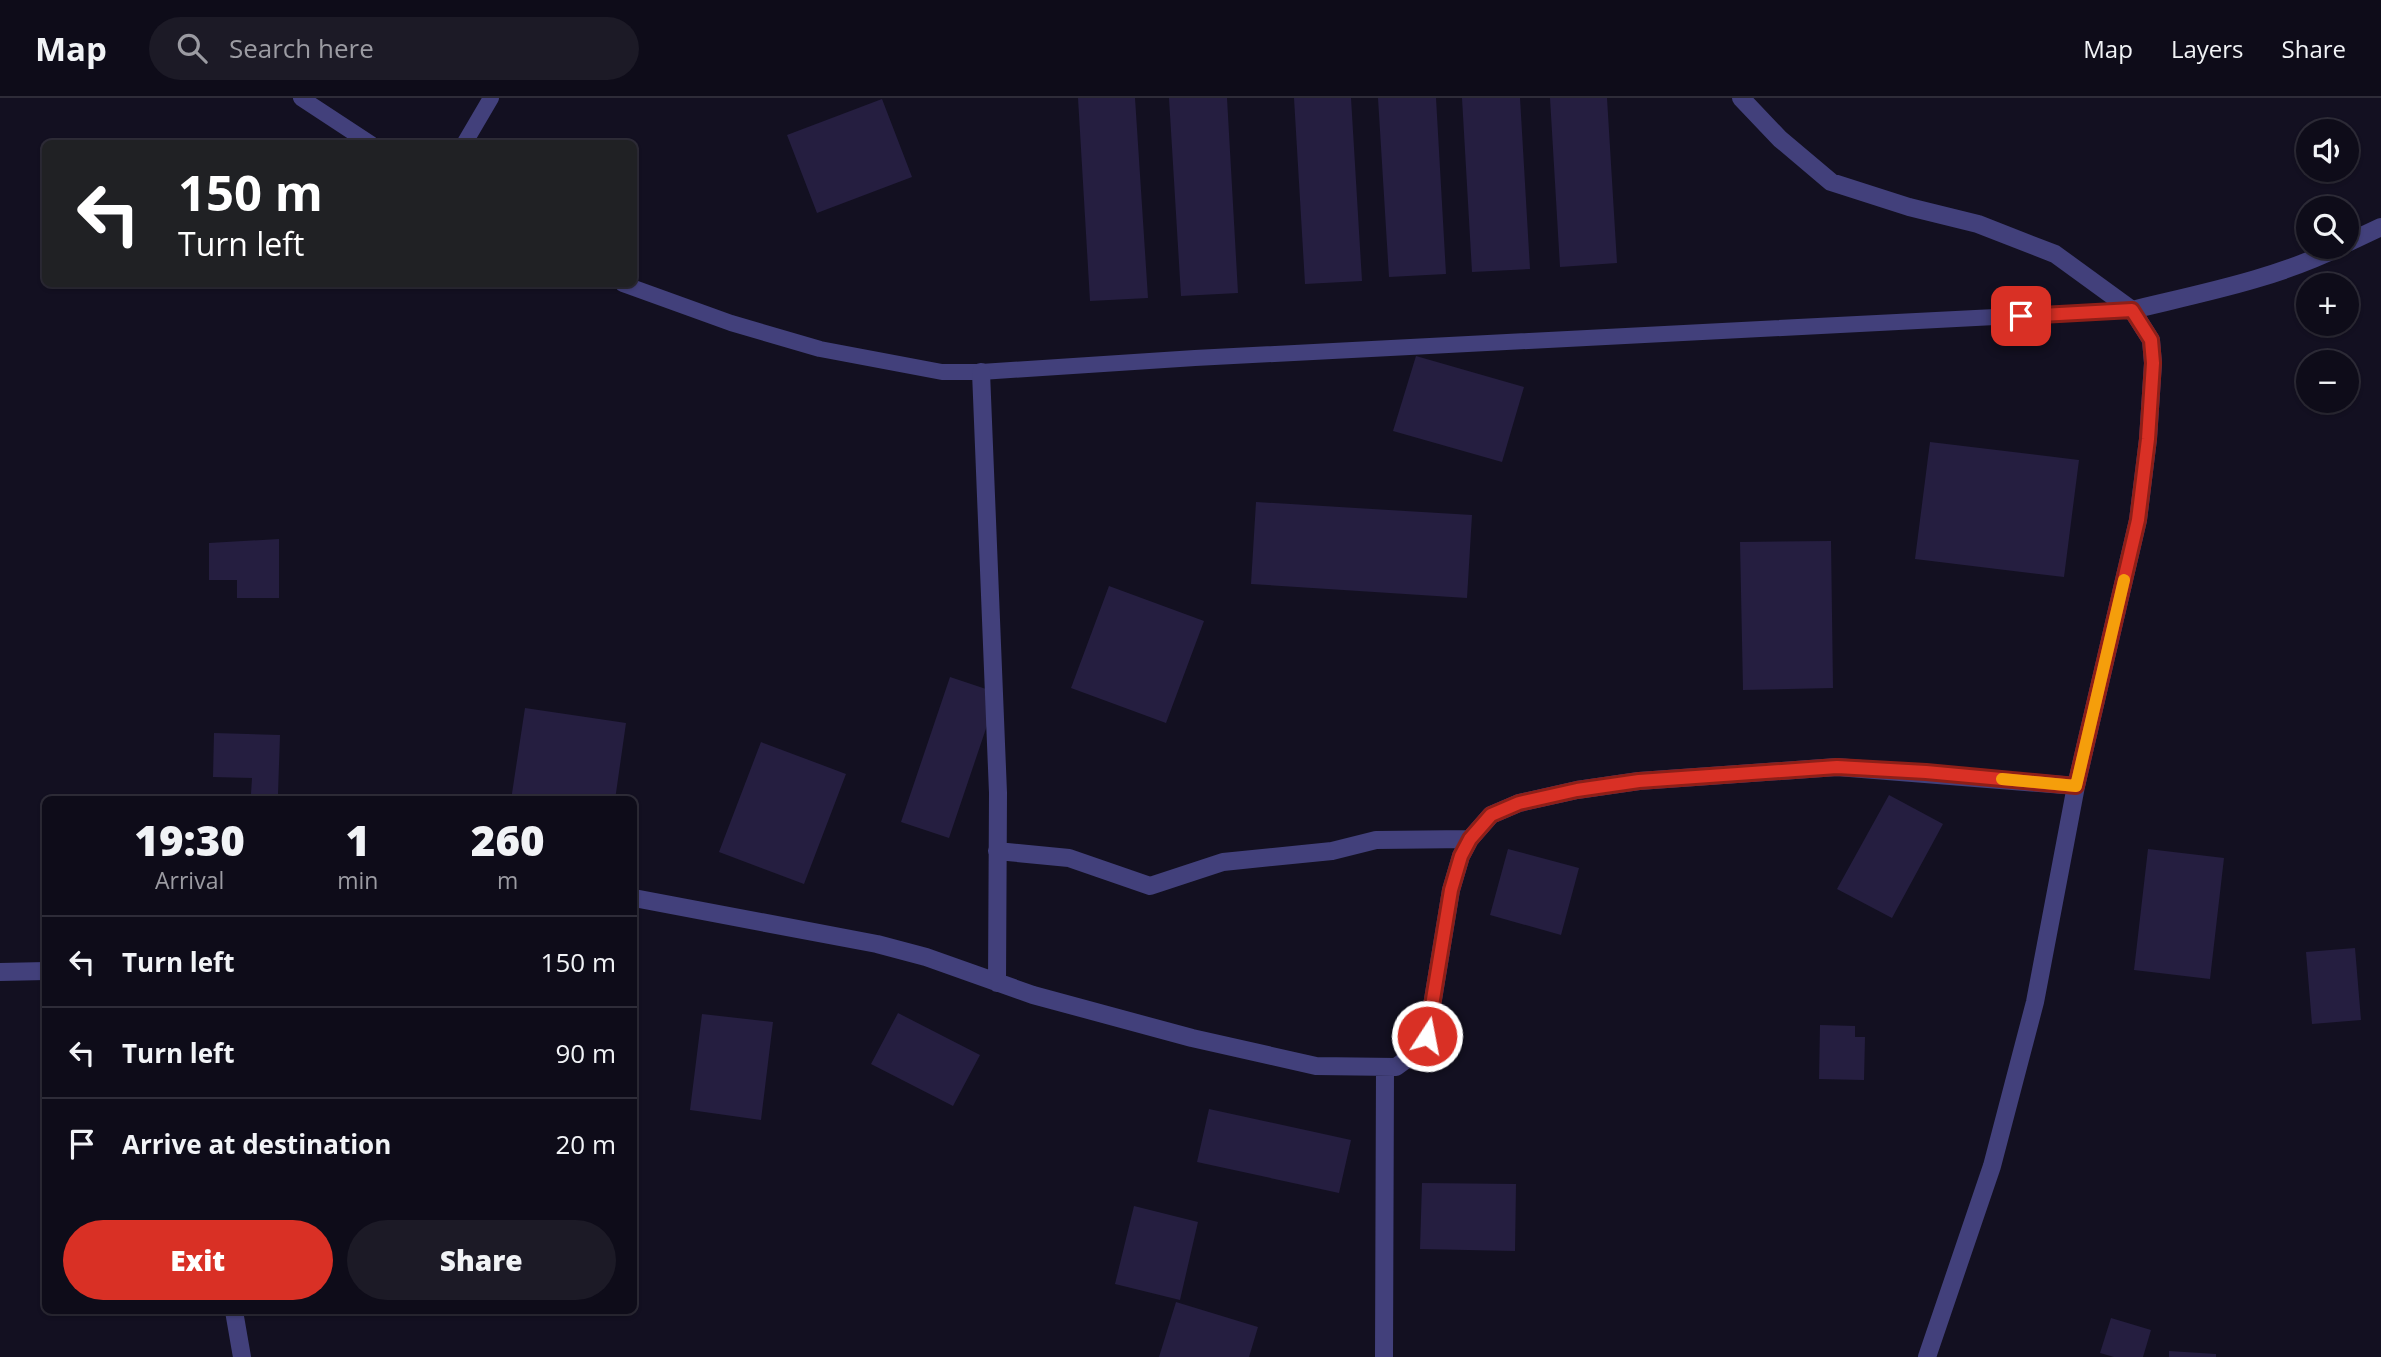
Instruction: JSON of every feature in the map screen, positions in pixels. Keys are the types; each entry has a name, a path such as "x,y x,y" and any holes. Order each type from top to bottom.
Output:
{"street":[{"path":"1741,98 1780,139 1831,182 1909,207 1978,224 2055,254 2132,310 2151,340 2153,363 2148,439 2138,520 2076,786 2022,1057 1992,1166 1927,1357"},
{"path":"2359,237 2381,227"},
{"path":"2132,310 2229,286 2313,259"},
{"path":"981,373 997,851 997,983"},
{"path":"637,899 877,944 926,957 997,983 1192,1038 1316,1066 1385,1069 1409,1059 1422,1048 1427,1036 1451,890 1470,839 1491,815 1519,803 1577,790 1639,781 1837,767 2076,786"},
{"path":"997,851 1069,858 1144,886 1158,884 1203,866 1332,851 1376,840 1470,839"},
{"path":"0,972 42,971"},
{"path":"1384,1357 1385,1069"},
{"path":"235,1314 242,1357"}],"lane":[{"path":"301,98 365,140"},
{"path":"466,140 491,98"},
{"path":"631,287 731,323 820,349 942,372 981,373 1195,358 2132,310"}],"building":[{"path":"1078,98 1135,98 1148,298 1090,301"},
{"path":"1169,98 1227,98 1238,293 1181,296"},
{"path":"1294,98 1351,98 1362,281 1305,284"},
{"path":"1378,98 1436,98 1446,274 1389,277"},
{"path":"1462,98 1520,98 1530,269 1472,272"},
{"path":"1550,98 1607,98 1617,263 1560,267"},
{"path":"882,99 912,177 817,213 787,135"},
{"path":"1416,356 1524,387 1502,462 1393,431"},
{"path":"1930,442 2079,460 2064,577 1915,559"},
{"path":"1256,502 1472,515 1467,598 1251,584"},
{"path":"279,539 279,598 237,598 237,580 209,580 209,543"},
{"path":"1831,541 1833,688 1743,690 1740,542"},
{"path":"1109,586 1204,621 1166,723 1071,688"},
{"path":"950,677 998,693 949,838 901,822"},
{"path":"525,708 626,723 616,796 512,796"},
{"path":"214,733 280,735 278,794 251,794 252,778 213,777"},
{"path":"761,742 846,774 804,884 719,852"},
{"path":"1889,795 1943,824 1892,918 1837,889"},
{"path":"1508,849 1579,868 1561,935 1490,915"},
{"path":"2148,849 2224,858 2210,979 2134,970"},
{"path":"2355,948 2361,1020 2312,1024 2306,952"},
{"path":"898,1013 980,1055 953,1106 871,1064"},
{"path":"702,1014 773,1022 761,1120 690,1110"},
{"path":"1820,1025 1855,1026 1855,1037 1865,1037 1864,1080 1819,1079"},
{"path":"1209,1109 1351,1140 1339,1193 1197,1162"},
{"path":"1422,1183 1516,1184 1515,1251 1420,1249"},
{"path":"1134,1206 1198,1222 1180,1300 1115,1284"},
{"path":"1176,1302 1258,1327 1249,1357 1159,1357"},
{"path":"2111,1318 2151,1330 2143,1357 2114,1357 2100,1353"},
{"path":"2169,1351 2216,1354 2216,1357 2169,1357"}],"slow traffic":[{"path":"2002,779 2076,786 2124,580"}],"route":[{"path":"1427,1036 1451,890 1461,856 1470,839 1491,815 1519,803 1577,790 1639,781 1837,767 2076,786 2138,520 2148,439 2153,363 2151,340 2132,310 2021,316"}]}
